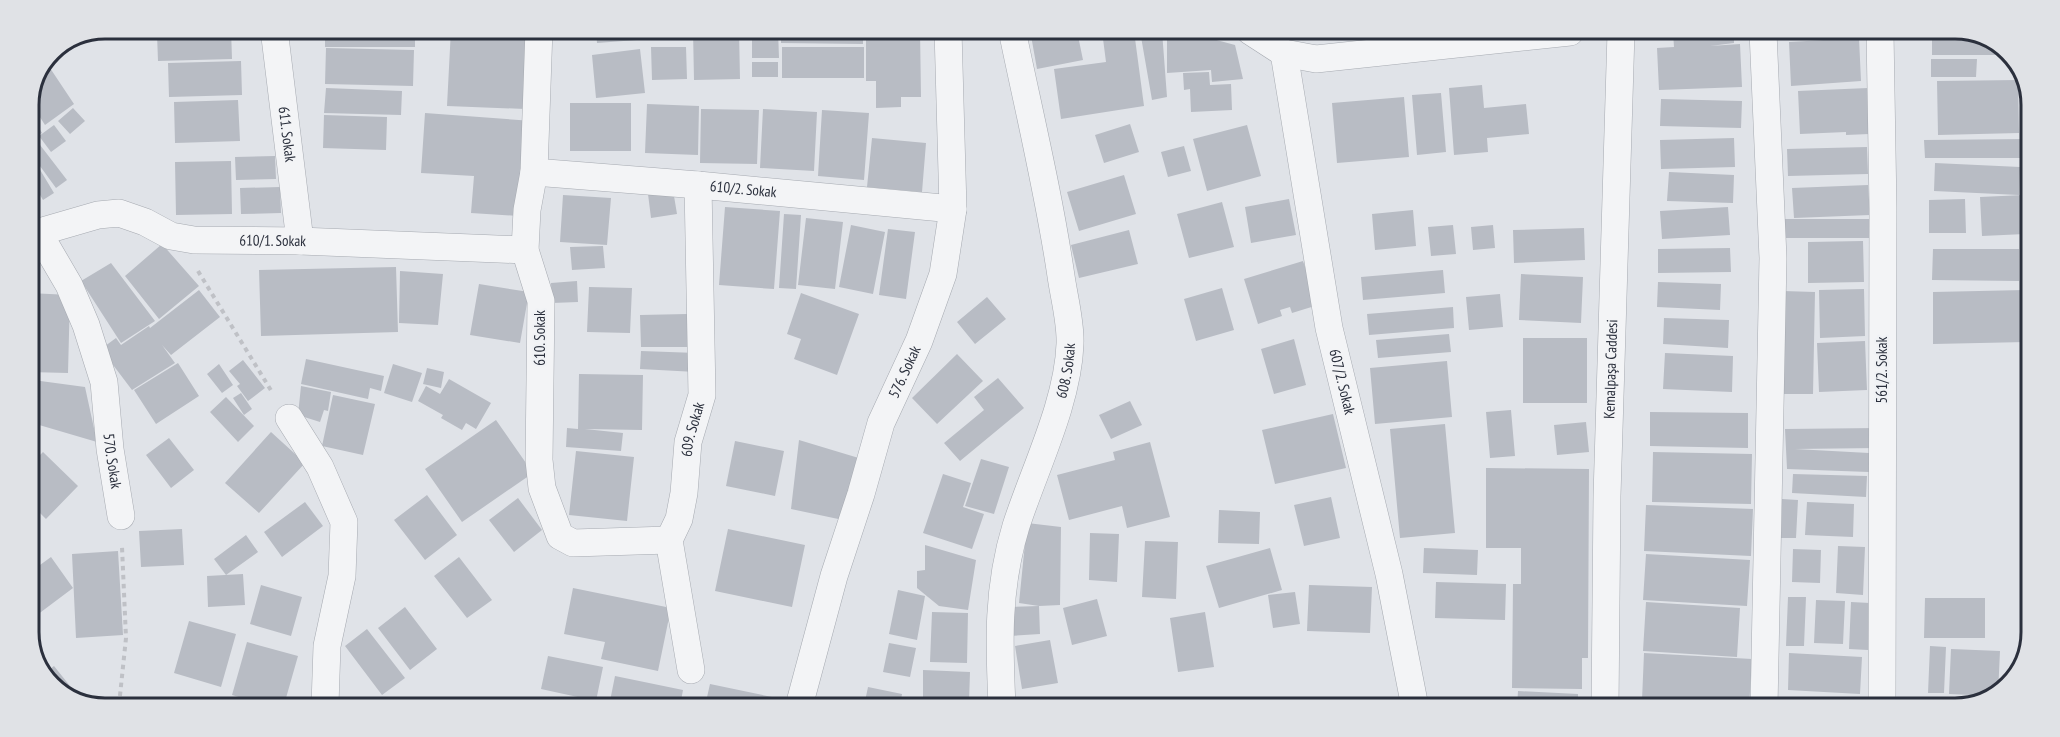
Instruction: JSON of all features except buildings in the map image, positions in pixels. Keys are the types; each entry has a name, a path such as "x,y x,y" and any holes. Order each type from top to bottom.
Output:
{"street":[{"name":"611. Sokak","path":"275,39 300,241"},
{"name":"610. Sokak","path":"538,39 534,172 527,210 525,250 541,301 539,460 542,488 560,536 573,543 669,540"},
{"name":"576. Sokak","path":"801,698 834,576 881,423 919,341 943,274 953,209 948,39"},
{"name":"608. Sokak","path":"1002,698 999,636 1004,573 1016,527 1053,425 1064,381 1070,343 1055,238 1014,39"},
{"path":"1262,39 1284,53 1316,59 1504,39"},
{"name":"Kemalpaşa Caddesi","path":"1605,698 1607,496 1621,39"},
{"path":"1763,39 1773,258 1764,698"},
{"name":"561/2. Sokak","path":"1880,39 1883,208 1882,698"},
{"name":"607/2. Sokak","path":"1284,53 1329,328 1389,574 1414,698"},
{"name":"610/2. Sokak","path":"534,172 953,209"},
{"name":"609. Sokak","path":"669,540 679,519 684,494 688,442 702,395 698,185"},
{"name":"610/1. Sokak","path":"39,232 98,215 118,213 145,222 171,236 194,240 300,241 525,250"},
{"name":"570. Sokak","path":"39,242 69,285 82,315 104,382 110,449 121,516"},
{"path":"289,418 320,467 344,522 342,576 327,646 326,698"},
{"path":"669,540 691,670"}],"path":[{"path":"194,240 198,273 289,418"},
{"path":"120,698 126,638 121,516"}]}
